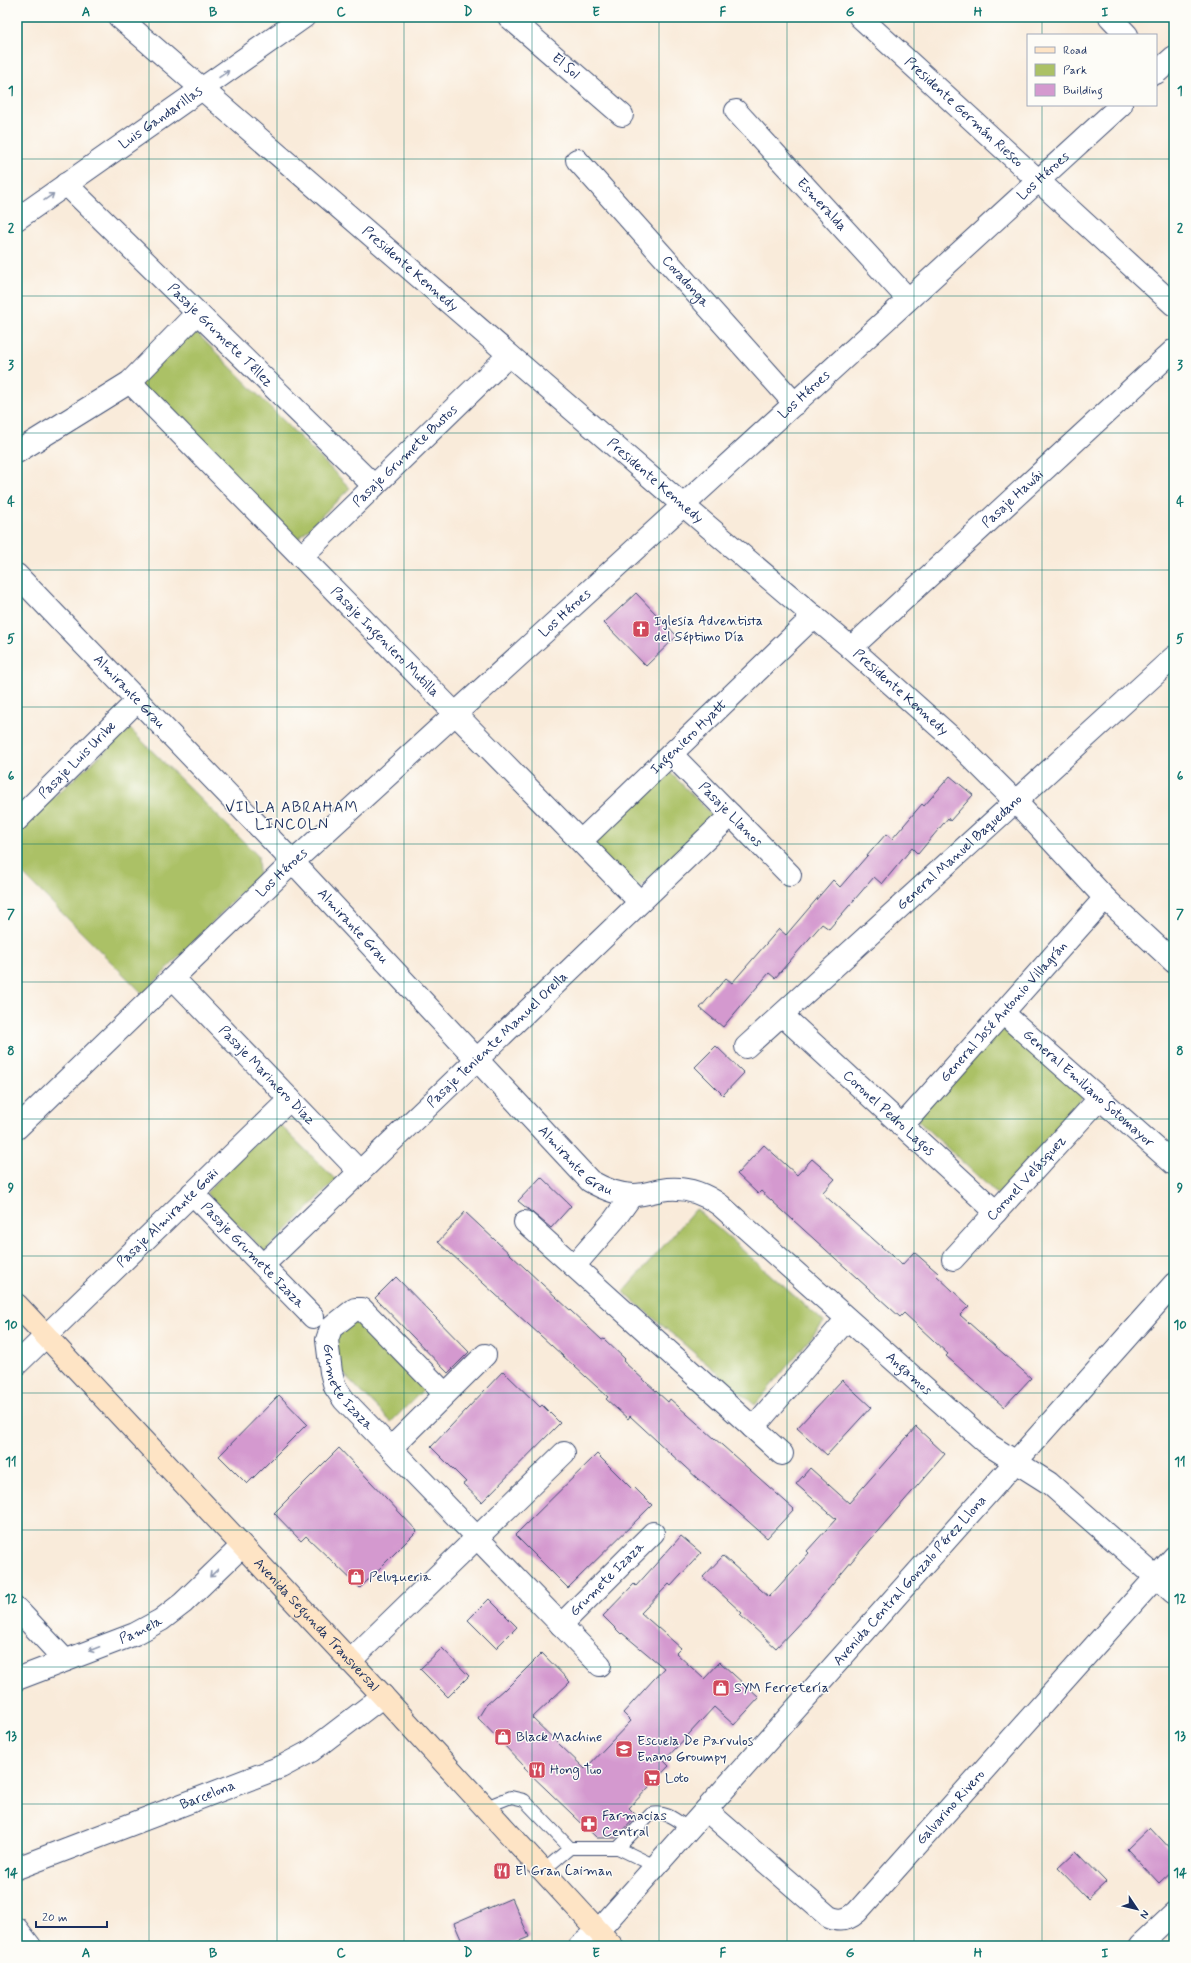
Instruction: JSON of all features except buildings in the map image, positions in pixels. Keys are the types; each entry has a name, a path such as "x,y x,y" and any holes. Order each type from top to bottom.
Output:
{"main road":[{"name":"Avenida Segunda Transversal","path":"17,1305 383,1696 605,1938"}],"street":[{"name":"Presidente Kennedy","path":"119,17 684,506 851,648 952,738 1016,802 1105,898 1174,962"},
{"name":"Luis Gandarillas","path":"17,219 304,17"},
{"name":"El Sol","path":"509,17 622,115"},
{"name":"Presidente Germán Riesco","path":"860,17 1037,181 1174,305"},
{"path":"1110,17 1126,34"},
{"name":"Los Héroes","path":"17,1128 293,862 1120,106"},
{"name":"Esmeralda","path":"736,111 908,299"},
{"name":"Covadonga","path":"577,160 795,404"},
{"name":"Pasaje Grumete Téllez","path":"66,184 374,486"},
{"path":"17,452 130,382 198,313"},
{"name":"Pasaje Hawái","path":"851,648 1174,350"},
{"name":"Pasaje Grumete Bustos","path":"301,556 509,355"},
{"name":"Pasaje Ingeniero Mutilla","path":"130,382 640,902"},
{"name":"Almirante Grau","path":"17,575 293,862 590,1181 618,1193 632,1195 619,1215 574,1266"},
{"name":"Ingeniero Hyatt","path":"581,841 814,616"},
{"name":"General Manuel Baquedano","path":"746,1048 1174,657"},
{"name":"Pasaje Luis Uribe","path":"18,818 138,700"},
{"name":"Pasaje Llanos","path":"671,754 790,875"},
{"name":"Pasaje Teniente Manuel Orella","path":"263,1265 731,815"},
{"name":"General José Antonio Villagrán","path":"902,1126 1105,898"},
{"name":"Pasaje Marinero Díaz","path":"173,978 360,1172"},
{"name":"General Emiliano Sotomayor","path":"1003,1013 1174,1164"},
{"name":"Coronel Pedro Lagos","path":"782,1015 996,1212"},
{"name":"Coronel Velásquez","path":"953,1259 1100,1098"},
{"name":"Pasaje Almirante Goñi","path":"46,1337 290,1099"},
{"name":"Angamos","path":"632,1195 672,1189 697,1192 709,1197 720,1205 989,1445 1017,1461 1049,1483 1174,1593"},
{"name":"Pasaje Grumete Izaza","path":"192,1193 313,1317"},
{"path":"525,1222 782,1454"},
{"name":"Avenida Central Gonzalo Pérez Llona","path":"580,1946 605,1938 655,1866 1174,1284"},
{"name":"Grumete Izaza","path":"445,1394 362,1308 352,1311 331,1328 327,1340 331,1372 335,1387 344,1400 600,1665"},
{"path":"753,1428 848,1319"},
{"path":"17,1364 46,1337"},
{"path":"391,1448 485,1354"},
{"path":"350,1661 564,1453"},
{"name":"Grumete Izaza","path":"561,1625 653,1534"},
{"name":"Pamela","path":"17,1679 136,1634 161,1620 183,1603 242,1546"},
{"name":"Galvarino Rivero","path":"706,1810 829,1917 835,1920 847,1919 857,1912 1174,1557"},
{"path":"17,1609 65,1660"},
{"name":"Barcelona","path":"17,1868 281,1767 316,1748 383,1696"},
{"path":"1140,1946 1174,1914"},
{"path":"17,1929 30,1946"}],"lane":[{"path":"486,1807 511,1797 524,1800 570,1848"},
{"path":"618,1848 651,1814 657,1813 667,1815 689,1829"},
{"path":"544,1870 570,1848 618,1848 655,1866"}],"green space":[{"path":"192,328 350,488 296,541 139,386"},
{"path":"130,729 258,856 259,874 143,994 17,868 17,830"},
{"path":"666,768 713,816 637,890 589,843"},
{"path":"1001,1022 1084,1095 998,1195 915,1118"},
{"path":"276,1121 336,1180 265,1252 206,1193"},
{"path":"696,1209 824,1322 755,1405 623,1292"},
{"path":"357,1313 428,1385 391,1422 337,1367 336,1335"}],"place":[{"name":"Iglesia Adventista del Séptimo Día","path":"641,629"},
{"name":"Peluqueria","path":"356,1577"},
{"name":"SYM Ferretería","path":"721,1688"},
{"name":"Black Machine","path":"503,1737"},
{"name":"Escuela De Parvulos Enano Groumpy","path":"624,1749"},
{"name":"Hong Tuo","path":"537,1770"},
{"name":"Loto","path":"652,1778"},
{"name":"Farmacias Central","path":"589,1824"},
{"name":"El Gran Caiman","path":"502,1871"}],"district":[{"name":"VILLA ABRAHAM LINCOLN","path":"292,816"}]}
